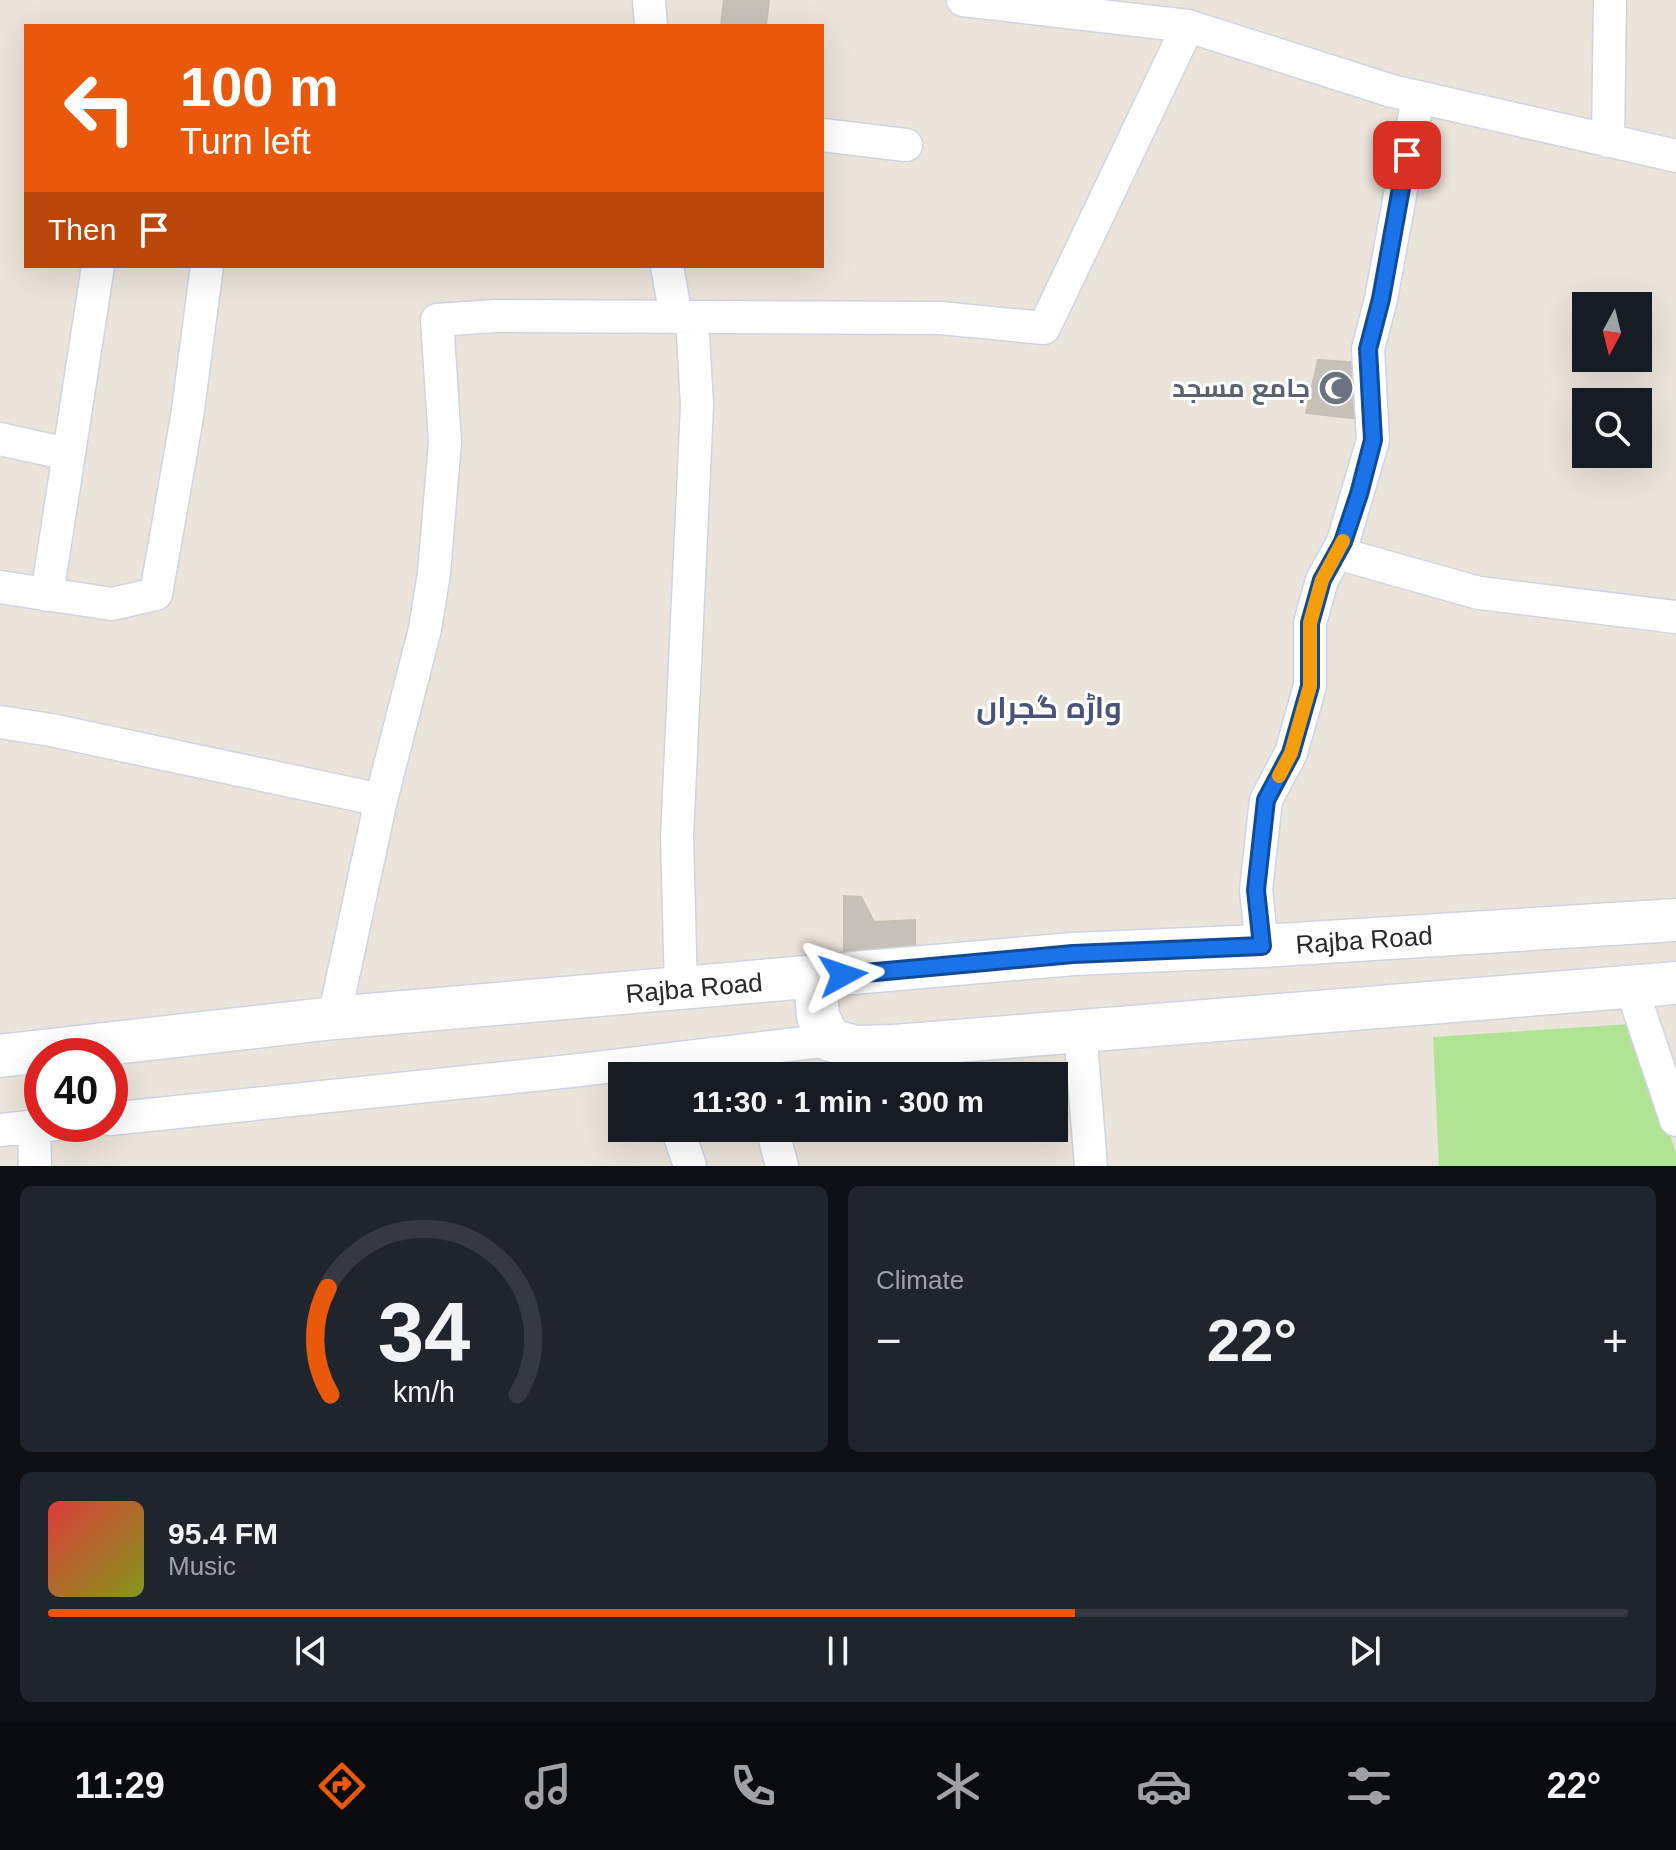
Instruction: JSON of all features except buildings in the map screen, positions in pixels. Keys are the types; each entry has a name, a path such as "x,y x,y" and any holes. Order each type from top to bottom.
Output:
{"street":[{"path":"649,0 651,24"},
{"path":"963,0 1188,26 1418,97 1676,156"},
{"path":"1608,141 1610,0"},
{"path":"334,1018 381,800 425,629 434,573 445,442 437,320 495,316 940,318 1044,328 1188,26"},
{"path":"1262,946 1256,890 1266,800 1291,753 1310,686 1310,623 1322,580 1337,553 1359,494 1373,440 1368,349 1381,299 1418,97"},
{"path":"824,135 906,145"},
{"path":"47,595 98,268"},
{"path":"0,587 112,604 156,594 187,417 207,268"},
{"path":"668,268 684,317 697,405 677,837 681,988"},
{"path":"0,439 68,454"},
{"path":"1337,553 1479,593 1676,617"},
{"path":"0,722 381,800"},
{"name":"Rajba Road","path":"0,1056 334,1018 1073,954 1262,946 1676,920"},
{"path":"815,978 818,1017 843,1043"},
{"path":"759,1062 843,1043 895,1046 1676,983"},
{"path":"1631,986 1676,1120"},
{"path":"1080,1030 1091,1166"},
{"path":"128,1117 608,1073"},
{"path":"0,1130 24,1127"},
{"path":"35,1166 41,1142"},
{"path":"682,1142 690,1166"},
{"path":"776,1142 782,1166"}],"green space":[{"path":"1631,1024 1676,1152 1676,1166 1439,1166 1433,1037"}],"slow traffic":[{"path":"1279,776 1291,753 1310,686 1310,623 1322,580 1343,541"}],"place":[{"name":"جامع مسجد","path":"1336,388"}],"district":[{"name":"واڑہ گجراں","path":"1049,708"}],"route":[{"path":"843,975 1073,954 1262,946 1256,890 1266,800 1291,753 1310,686 1310,623 1322,580 1343,542 1373,440 1368,349 1381,299 1407,155"}]}
